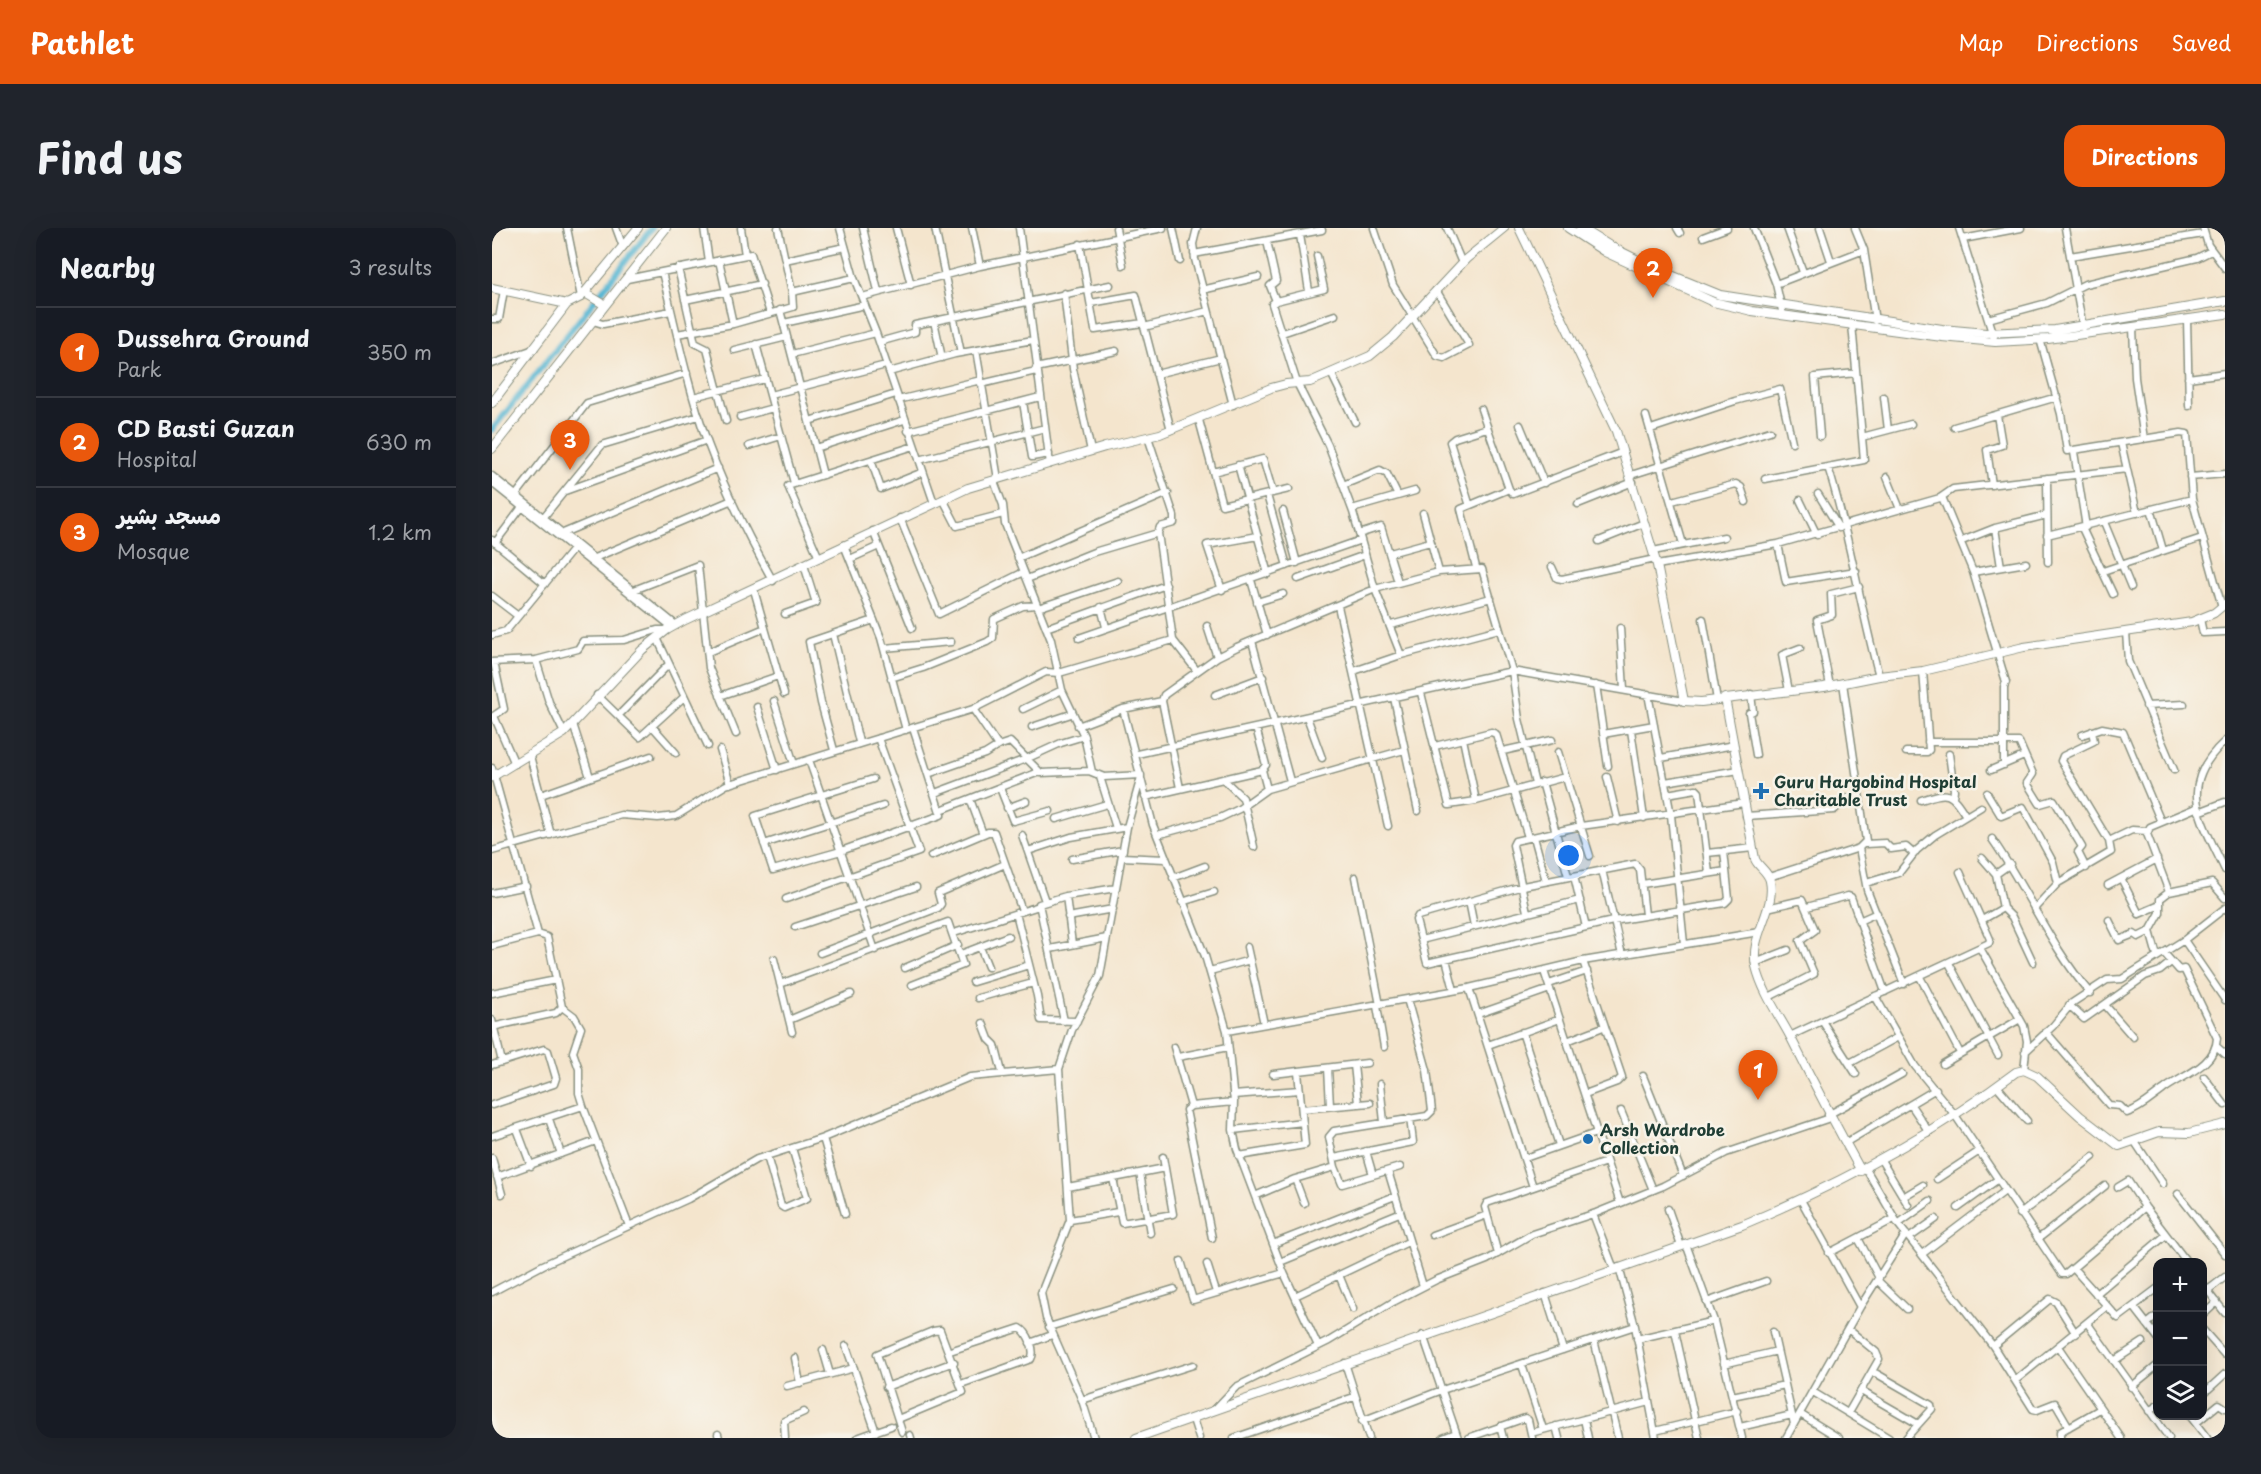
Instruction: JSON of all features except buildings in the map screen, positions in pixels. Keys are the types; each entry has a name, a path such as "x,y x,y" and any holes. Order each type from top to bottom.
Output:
{"street":[{"path":"567,228 585,295 603,304"},
{"path":"616,228 623,247"},
{"path":"492,403 567,304 585,295 638,228"},
{"path":"492,449 593,321 603,304 627,279 666,228"},
{"path":"704,228 709,262"},
{"path":"741,228 745,255"},
{"path":"677,334 734,324 794,306 778,228"},
{"path":"840,228 854,278 876,333 934,503"},
{"path":"863,228 878,291"},
{"path":"896,228 911,285"},
{"path":"935,228 961,353"},
{"path":"972,228 980,266"},
{"path":"1019,228 1050,464"},
{"path":"1116,228 1123,265"},
{"path":"862,297 980,266 1163,228"},
{"path":"1173,228 1180,261"},
{"path":"1197,228 1193,240 1194,254 1233,405"},
{"path":"1374,228 1394,285 1438,358 1444,358 1469,345 1436,290"},
{"path":"1447,228 1462,263"},
{"path":"538,934 493,773 530,756 564,733 597,695 657,638 672,627 934,503 996,480 1171,430 1271,388 1310,382 1332,375 1370,356 1393,337 1462,263 1495,231 1504,228"},
{"path":"1519,228 1586,363 1623,452 1655,559 1684,701"},
{"path":"1568,228 1605,252 1713,302 1782,315 1995,342 2040,339 2225,301"},
{"path":"1581,228 1610,246 1708,291 1781,305 1942,329 1992,333 2084,330 2133,327 2225,314"},
{"path":"1703,237 1727,228"},
{"path":"1754,228 1776,284 1782,315"},
{"path":"1787,228 1803,272"},
{"path":"1856,228 1864,250 1875,328"},
{"path":"1959,228 1995,342"},
{"path":"1963,239 2021,228"},
{"path":"2064,228 2084,330"},
{"path":"1822,229 1831,261"},
{"path":"1194,254 1322,230"},
{"path":"2070,256 2203,231 2211,251 2225,268"},
{"path":"1300,235 1310,291"},
{"path":"1267,241 1276,281 1270,286 1276,301"},
{"path":"1080,244 1096,331 1143,325 1208,310"},
{"path":"785,260 845,247"},
{"path":"1776,284 1864,250"},
{"path":"1988,319 2047,303 2075,288 2197,258 2211,251"},
{"path":"627,279 751,254 770,313"},
{"path":"1317,256 1324,289 1310,291 1272,304 1297,383 1328,444 1343,484 1375,589 1401,655"},
{"path":"719,260 734,324"},
{"path":"678,268 696,346 705,346 707,349 716,391 726,421"},
{"path":"662,272 693,397 707,440 742,525 773,581"},
{"path":"1202,290 1258,277"},
{"path":"792,292 854,278"},
{"path":"685,300 762,284"},
{"path":"879,342 915,332 915,325 1088,287 1110,285"},
{"path":"492,288 567,304"},
{"path":"492,319 499,319 504,290"},
{"path":"1064,293 1072,361 1091,451"},
{"path":"1091,303 1136,295 1171,430"},
{"path":"784,323 865,305"},
{"path":"780,310 823,475"},
{"path":"593,321 603,324 672,311"},
{"path":"1282,333 1335,315"},
{"path":"2187,319 2189,406"},
{"path":"934,321 942,358"},
{"path":"1765,479 1864,460 1852,324"},
{"path":"2133,327 2135,378 2144,439"},
{"path":"792,354 876,333"},
{"path":"734,350 787,337"},
{"path":"1137,754 1421,693 1512,670 1684,701 1721,699 1830,686 1879,676 1923,671 2000,653 2200,619 2223,605 2192,499 2186,433 2121,442 2074,452 2067,449 2057,397 2040,339"},
{"path":"770,395 800,386 1033,340"},
{"path":"756,344 794,483"},
{"path":"492,364 534,349"},
{"path":"976,350 1003,514 1046,628 1062,690 1071,714 1084,736 1092,772"},
{"path":"809,421 897,397 981,382 1116,351"},
{"path":"1156,374 1221,358"},
{"path":"516,495 587,403 687,373"},
{"path":"1820,436 1815,377 1857,373"},
{"path":"2188,378 2225,373"},
{"path":"1332,375 1355,422"},
{"path":"693,397 765,379"},
{"path":"1651,429 1735,401 1780,389 1792,442"},
{"path":"908,431 1040,397"},
{"path":"1884,397 1888,430"},
{"path":"1954,427 2057,397"},
{"path":"1023,402 1033,458 1049,454"},
{"path":"740,417 773,408"},
{"path":"1481,410 1509,489 1514,494 1623,452"},
{"path":"1992,484 1987,450 2002,443 1997,415"},
{"path":"542,519 605,444 699,416"},
{"path":"1646,416 1683,544"},
{"path":"816,448 904,420"},
{"path":"1199,420 1222,505 1289,489"},
{"path":"1862,438 1911,424"},
{"path":"1520,425 1544,483"},
{"path":"919,460 1045,428"},
{"path":"1469,503 1450,442 1455,438 1487,428"},
{"path":"1578,504 1661,464 1770,431"},
{"path":"749,446 781,436"},
{"path":"1148,437 1168,493 1173,523 1160,527 1158,532 1173,640 1197,671"},
{"path":"565,491 707,440"},
{"path":"2121,442 2137,513"},
{"path":"819,558 788,486 914,446"},
{"path":"2074,452 2084,528 2113,594"},
{"path":"1213,472 1263,459 1287,566"},
{"path":"871,460 881,489 923,472"},
{"path":"1238,465 1268,574"},
{"path":"1828,467 1842,527 1856,571 1864,620 1879,676"},
{"path":"560,535 718,468"},
{"path":"1552,567 1557,578 1562,579 1655,559 1778,544 1817,535 1942,497 1953,489 2127,469"},
{"path":"1343,484 1380,470 1387,474 1398,496"},
{"path":"2190,477 2225,474"},
{"path":"492,476 672,627"},
{"path":"1887,477 1900,509"},
{"path":"2047,478 2049,562"},
{"path":"492,483 522,507 542,519"},
{"path":"1672,501 1736,484 1741,487 1746,502"},
{"path":"1476,567 1461,512 1462,507 1509,489"},
{"path":"1352,509 1415,491"},
{"path":"1018,558 1168,493"},
{"path":"1818,494 1842,527"},
{"path":"1942,497 1962,541 2000,653 2006,682 2004,687 2004,765"},
{"path":"2048,535 2084,528 2192,499"},
{"path":"591,560 732,500"},
{"path":"943,500 957,526 1003,514"},
{"path":"1800,500 1817,535"},
{"path":"522,507 493,542 545,584"},
{"path":"2151,509 2163,550"},
{"path":"1282,511 1297,563"},
{"path":"1423,513 1439,572"},
{"path":"1962,541 1995,528 2047,515"},
{"path":"900,518 939,614 1025,576 1158,532"},
{"path":"2103,522 2131,587"},
{"path":"1599,541 1644,523"},
{"path":"1079,638 1268,574 1381,527 1398,582"},
{"path":"1995,528 2001,567"},
{"path":"873,531 912,628"},
{"path":"1222,590 1207,545 1258,536"},
{"path":"1655,559 1683,544 1724,537"},
{"path":"2103,571 2202,538"},
{"path":"1390,553 1431,542"},
{"path":"1778,544 1786,582 1856,571"},
{"path":"844,545 884,648 891,678 935,793 941,815 842,851 775,871 755,816 873,779"},
{"path":"850,559 879,546"},
{"path":"492,635 504,632 575,547"},
{"path":"1298,579 1365,555"},
{"path":"591,560 634,590 672,627"},
{"path":"1973,573 2026,563"},
{"path":"634,590 697,564 709,668 736,734"},
{"path":"785,614 816,603 804,565"},
{"path":"1180,788 1162,701 1164,695 1217,657 1375,589 1439,572 1476,567 1483,570 1512,670 1525,746 1580,900 1586,927"},
{"path":"1251,580 1267,635"},
{"path":"891,678 930,666 987,642 993,638 994,619 1023,606 1037,606 1118,581"},
{"path":"1046,628 1166,585"},
{"path":"1830,686 1817,620 1832,615 1831,594 1859,587"},
{"path":"754,590 784,694"},
{"path":"1257,602 1283,594"},
{"path":"492,596 518,616"},
{"path":"1391,625 1491,598"},
{"path":"1338,606 1388,826"},
{"path":"1101,607 1106,627"},
{"path":"1703,619 1734,745 1757,864 1769,877 1771,889 1759,932 1755,963 1769,997 1829,1117 1896,1221 1993,1346 2033,1409 2037,1410 2055,1403 2069,1427"},
{"path":"2200,619 2203,633 2225,632"},
{"path":"834,750 821,703 809,642 873,620"},
{"path":"1208,626 1217,657"},
{"path":"515,764 493,717 504,709 493,662 536,660 578,649 583,641 624,640 653,630 672,627"},
{"path":"708,652 765,628"},
{"path":"1620,628 1624,689"},
{"path":"1354,671 1401,655 1499,629"},
{"path":"2126,632 2128,661 2174,770"},
{"path":"833,634 859,742"},
{"path":"657,638 708,746"},
{"path":"492,851 627,814 658,818 676,816 688,811 708,794 730,784 859,742 973,709 1043,673 1050,671 1059,673 1173,640"},
{"path":"1252,640 1290,781"},
{"path":"884,648 951,642"},
{"path":"1789,691 1782,656 1800,648"},
{"path":"536,660 549,702 564,733"},
{"path":"618,715 668,665"},
{"path":"1906,752 1927,752 1923,671"},
{"path":"720,696 778,676"},
{"path":"1215,695 1263,677"},
{"path":"1843,683 1859,795 1866,883 1904,984"},
{"path":"1596,685 1608,766"},
{"path":"1023,709 1062,690"},
{"path":"1421,693 1448,803 1453,806 1565,777"},
{"path":"1648,694 1671,815 1684,945"},
{"path":"1752,694 1753,711 1749,713 1756,755"},
{"path":"597,695 639,736 644,736 684,697"},
{"path":"1394,698 1419,811"},
{"path":"774,701 794,764"},
{"path":"1078,726 1123,709 1162,701"},
{"path":"2146,706 2184,704"},
{"path":"757,707 777,770"},
{"path":"973,709 998,747"},
{"path":"1123,709 1157,835 1210,970 1227,1031 1234,1098 1233,1130 1239,1156 1284,1273 1318,1346"},
{"path":"1032,727 1071,714"},
{"path":"1307,717 1322,758"},
{"path":"573,724 590,777"},
{"path":"1603,734 1654,724"},
{"path":"653,727 676,753"},
{"path":"1145,797 1262,770 1266,765 1256,728"},
{"path":"2082,735 2102,728 2125,733 2138,773 2161,822"},
{"path":"1631,730 1644,818"},
{"path":"2034,909 2058,883 2112,851 2109,841 2061,759 2094,741 2091,731"},
{"path":"1435,746 1494,732 1503,751 1546,881"},
{"path":"935,793 1084,736"},
{"path":"786,899 918,853 919,849 878,738"},
{"path":"1463,739 1476,801"},
{"path":"1503,751 1552,740"},
{"path":"2225,741 2209,758 2199,774 2199,809 2225,868"},
{"path":"928,774 985,754 1010,742 1039,772"},
{"path":"1928,742 2019,742 2033,774 2027,783 2040,804 2054,800 2082,847 2078,852 2086,868"},
{"path":"1661,758 1734,745"},
{"path":"720,750 730,784"},
{"path":"1157,835 1220,818 1245,805 1267,789 1290,781 1404,750"},
{"path":"1558,752 1590,856"},
{"path":"1949,754 1953,796 1966,816"},
{"path":"530,756 551,835"},
{"path":"541,795 651,756"},
{"path":"1991,770 2024,756"},
{"path":"809,760 875,950"},
{"path":"1262,770 1267,789"},
{"path":"1665,782 1738,770"},
{"path":"940,810 1039,772 1092,772 1100,777 1141,776"},
{"path":"1094,1438 1082,1400 1049,1327 1042,1304 1042,1289 1070,1220 1059,1069 1077,1021 1098,983 1127,826 1141,776"},
{"path":"1100,777 1116,828"},
{"path":"1607,777 1618,822"},
{"path":"1223,779 1240,794 1245,805 1254,847"},
{"path":"1000,788 1007,808 1015,821 1050,811"},
{"path":"1667,794 1698,790 1703,810 1709,873"},
{"path":"1921,800 1941,794 1953,796"},
{"path":"1987,794 2001,816 2023,807 2053,862 2058,883"},
{"path":"1746,816 1834,810 1848,798 1859,795"},
{"path":"970,799 983,834"},
{"path":"1007,808 1026,801"},
{"path":"2109,841 2132,830 2147,831 2161,822 2225,802"},
{"path":"1527,912 1513,843 1581,826 1744,803"},
{"path":"1056,819 1107,804"},
{"path":"764,844 883,806"},
{"path":"1866,883 1899,873 1914,854 1935,835 1981,807"},
{"path":"1028,851 1127,826"},
{"path":"2147,831 2169,892"},
{"path":"931,856 983,834 994,832 1019,912 1041,1020 1077,1021"},
{"path":"1022,835 1044,901"},
{"path":"1992,839 2010,864 2061,956 2090,993"},
{"path":"1769,877 1862,846 1885,843 1890,849 1906,847 1914,854"},
{"path":"1707,853 1753,848"},
{"path":"1645,915 1638,864 1522,886 1417,916 1416,920 1426,963 1613,921 1727,903 1724,851"},
{"path":"1072,859 1122,854 1165,859"},
{"path":"1982,858 1996,874 2003,908 2012,917 2033,962"},
{"path":"2108,885 2157,859"},
{"path":"820,953 938,908 941,904 938,893 1005,864"},
{"path":"1996,874 2010,864"},
{"path":"1173,878 1205,866"},
{"path":"1602,870 1622,955"},
{"path":"1642,884 1726,871"},
{"path":"1790,1036 1920,977 1990,941 1960,872"},
{"path":"1354,877 1379,1005 1384,1047"},
{"path":"2121,878 2140,915 2160,905"},
{"path":"2046,1032 2109,1105 2120,1106 2128,1113 2199,1067 2216,1046 2216,1036 2184,969 2179,970 2161,955 2150,939 2150,931 2160,913 2160,899 2169,892 2210,883 2225,898"},
{"path":"492,893 526,886"},
{"path":"795,927 916,886"},
{"path":"954,933 1039,906 1044,901 1116,888"},
{"path":"1182,902 1214,892"},
{"path":"1066,896 1072,944"},
{"path":"1808,908 1850,896 1885,992"},
{"path":"1421,940 1580,900"},
{"path":"1767,908 1800,900 1808,908 1815,930 1800,941 1814,974 1769,997"},
{"path":"1469,901 1474,926"},
{"path":"1039,906 1064,1021"},
{"path":"1982,920 2003,908"},
{"path":"1068,917 1113,909"},
{"path":"2025,1052 2069,1005 2090,993 2103,982 2122,979 2184,940 2224,910"},
{"path":"1859,921 1878,913"},
{"path":"2109,920 2119,940 2134,934 2138,937 2150,931"},
{"path":"780,984 945,922 950,923 963,965 912,985"},
{"path":"1227,1031 1469,988 1583,961 1759,932"},
{"path":"492,946 538,934 547,937 562,1007 574,1016 581,1028 580,1037 573,1052 579,1070 579,1093 629,1226"},
{"path":"961,954 1008,936"},
{"path":"1050,949 1107,938"},
{"path":"2184,940 2225,1000"},
{"path":"906,968 958,945"},
{"path":"980,947 988,967"},
{"path":"1247,947 1264,1023"},
{"path":"1980,948 2020,1018 2026,1034 2024,1070"},
{"path":"1755,963 1788,950"},
{"path":"774,959 792,1032"},
{"path":"1446,959 1454,990"},
{"path":"1210,970 1250,960"},
{"path":"1583,961 1622,1079 1585,1094"},
{"path":"2069,1005 2083,1019 2140,979 2171,962"},
{"path":"1949,963 1998,1055"},
{"path":"973,982 1029,965"},
{"path":"1544,971 1620,1203"},
{"path":"1478,1014 1587,971"},
{"path":"1920,977 1960,1053"},
{"path":"492,993 556,980"},
{"path":"978,998 1034,983"},
{"path":"1469,988 1533,1187"},
{"path":"789,1020 851,994"},
{"path":"1875,996 1915,1066 1955,1115 2062,1274 2073,1268 2145,1207"},
{"path":"1400,1167 1342,1184 1335,1167 1329,1137 1331,1132 1427,1116 1433,1107 1427,1070 1407,999"},
{"path":"2105,1005 2133,1037"},
{"path":"502,1062 492,1024 556,1013 562,1007"},
{"path":"1943,1064 2020,1018"},
{"path":"1488,1045 1560,1019"},
{"path":"1822,1021 1856,1074"},
{"path":"983,1023 989,1039 995,1045 1002,1072"},
{"path":"1567,1041 1603,1027"},
{"path":"1522,1032 1559,1145"},
{"path":"1850,1064 1898,1037"},
{"path":"2216,1046 2225,1054"},
{"path":"1174,1047 1191,1106"},
{"path":"1178,1057 1228,1047"},
{"path":"492,1065 546,1049 556,1081 554,1084 492,1105"},
{"path":"1273,1074 1367,1063"},
{"path":"1354,1065 1358,1103"},
{"path":"1328,1068 1330,1106"},
{"path":"492,1292 688,1199 750,1162 823,1138 952,1082 1002,1072 1059,1069"},
{"path":"1136,1438 1423,1335 1684,1245 1801,1200 1863,1170 1929,1132 2016,1072 2024,1070 2037,1076 2115,1145 2124,1146 2159,1132 2197,1132 2225,1124"},
{"path":"1239,1156 1305,1144 1298,1072"},
{"path":"1213,1412 1236,1387 1318,1346 1423,1286 1498,1254 1532,1234 1593,1214 1653,1190 1726,1153 1829,1117 1902,1074"},
{"path":"1643,1076 1683,1176"},
{"path":"2204,1077 2225,1105"},
{"path":"1380,1084 1384,1122"},
{"path":"1997,1086 2027,1121"},
{"path":"1845,1143 1936,1089"},
{"path":"1212,1238 1186,1113 1191,1106 1300,1090"},
{"path":"1302,1108 1370,1103"},
{"path":"1911,1105 1929,1132"},
{"path":"492,1136 583,1106"},
{"path":"1621,1111 1653,1190"},
{"path":"1334,1158 1413,1142 1410,1118"},
{"path":"549,1119 561,1154"},
{"path":"1233,1130 1303,1122"},
{"path":"517,1128 531,1166"},
{"path":"1525,1158 1596,1133"},
{"path":"823,1138 845,1215"},
{"path":"497,1178 596,1141"},
{"path":"2135,1142 2163,1184"},
{"path":"767,1156 784,1208 807,1198 792,1148"},
{"path":"1366,1151 1373,1175"},
{"path":"1937,1179 1978,1152"},
{"path":"1113,1178 1122,1223 1148,1220 1174,1213 1163,1157"},
{"path":"2020,1214 2093,1157"},
{"path":"492,1158 502,1194"},
{"path":"1881,1160 1908,1205"},
{"path":"1498,1254 1485,1207 1487,1203 1606,1162"},
{"path":"1255,1196 1295,1179 1335,1167"},
{"path":"1068,1187 1165,1168"},
{"path":"1388,1171 1423,1286"},
{"path":"1140,1173 1150,1233"},
{"path":"1295,1179 1304,1203"},
{"path":"1958,1208 1997,1180"},
{"path":"2118,1187 2128,1181 2183,1258"},
{"path":"1903,1197 1923,1185"},
{"path":"2038,1239 2105,1186"},
{"path":"1922,1254 2005,1191"},
{"path":"2178,1194 2225,1254"},
{"path":"1274,1244 1395,1196"},
{"path":"1801,1200 1860,1308"},
{"path":"1829,1253 1896,1221 1930,1201"},
{"path":"1668,1209 1714,1321 1742,1438"},
{"path":"1070,1220 1118,1212"},
{"path":"1280,1262 1400,1213"},
{"path":"1593,1214 1617,1268 1635,1326 1656,1435 1696,1421 1737,1411"},
{"path":"1432,1235 1487,1215"},
{"path":"1786,1438 1860,1308 1907,1236 1936,1219"},
{"path":"2096,1294 2166,1235"},
{"path":"1858,1238 1878,1279 1907,1309"},
{"path":"1295,1296 1408,1242"},
{"path":"1181,1261 1191,1299 1284,1273"},
{"path":"1206,1264 1216,1292"},
{"path":"2073,1268 2120,1318 2153,1291"},
{"path":"1339,1275 1353,1309"},
{"path":"2225,1277 2208,1290 2225,1313"},
{"path":"1707,1302 1766,1281"},
{"path":"1049,1327 1174,1289"},
{"path":"1545,1293 1563,1350"},
{"path":"1993,1346 2050,1299 2056,1302 2076,1334"},
{"path":"2206,1312 2217,1302"},
{"path":"2016,1380 2059,1348 2107,1306"},
{"path":"2134,1307 2153,1332"},
{"path":"2147,1324 2153,1319"},
{"path":"1637,1339 1714,1321"},
{"path":"2088,1324 2169,1438"},
{"path":"1362,1421 1442,1390 1635,1326"},
{"path":"950,1351 1020,1328 1025,1331 1030,1343 1034,1355 1031,1359 961,1384"},
{"path":"1848,1329 1879,1356 1848,1413"},
{"path":"898,1419 961,1394 961,1384 943,1332 938,1330 880,1351 877,1357 902,1432"},
{"path":"1675,1331 1699,1438"},
{"path":"1773,1332 1794,1424"},
{"path":"1030,1343 1052,1335"},
{"path":"1423,1335 1457,1436 1443,1438"},
{"path":"2207,1335 2225,1355"},
{"path":"1594,1340 1618,1438"},
{"path":"2114,1361 2143,1342"},
{"path":"846,1346 876,1432"},
{"path":"2059,1348 2121,1438"},
{"path":"823,1350 830,1374"},
{"path":"1724,1364 1777,1351"},
{"path":"795,1358 800,1383"},
{"path":"886,1387 954,1362"},
{"path":"1345,1363 1366,1437"},
{"path":"1082,1400 1194,1365"},
{"path":"1522,1365 1543,1429"},
{"path":"2131,1387 2156,1366"},
{"path":"787,1386 854,1368"},
{"path":"1872,1371 1931,1405 1932,1409 1906,1438"},
{"path":"2207,1390 2225,1374"},
{"path":"1732,1396 1785,1385"},
{"path":"1861,1391 1918,1424"},
{"path":"1813,1392 1889,1438"},
{"path":"1234,1438 1354,1396"},
{"path":"1468,1438 1527,1418 1532,1436 1543,1429 1649,1402"},
{"path":"2196,1423 2219,1404 2225,1408"},
{"path":"2149,1411 2153,1408"},
{"path":"2061,1438 2059,1433 2100,1409"},
{"path":"785,1438 784,1421 804,1412"},
{"path":"1800,1414 1839,1438"},
{"path":"1740,1427 1792,1415"},
{"path":"1193,1419 1199,1438"},
{"path":"1584,1419 1588,1438"},
{"path":"2193,1420 2207,1438"},
{"path":"857,1438 891,1426"},
{"path":"1500,1426 1503,1438"},
{"path":"1556,1426 1559,1438"}],"waterway":[{"path":"492,430 652,228"}],"place":[{"name":"CD Basti Guzan","path":"1653,298"},
{"name":"مسجد بشیر","path":"570,470"},
{"name":"Guru Hargobind Hospital Charitable Trust","path":"1761,791"},
{"name":"Dussehra Ground","path":"1758,1100"},
{"name":"Arsh Wardrobe Collection","path":"1588,1139"}]}
